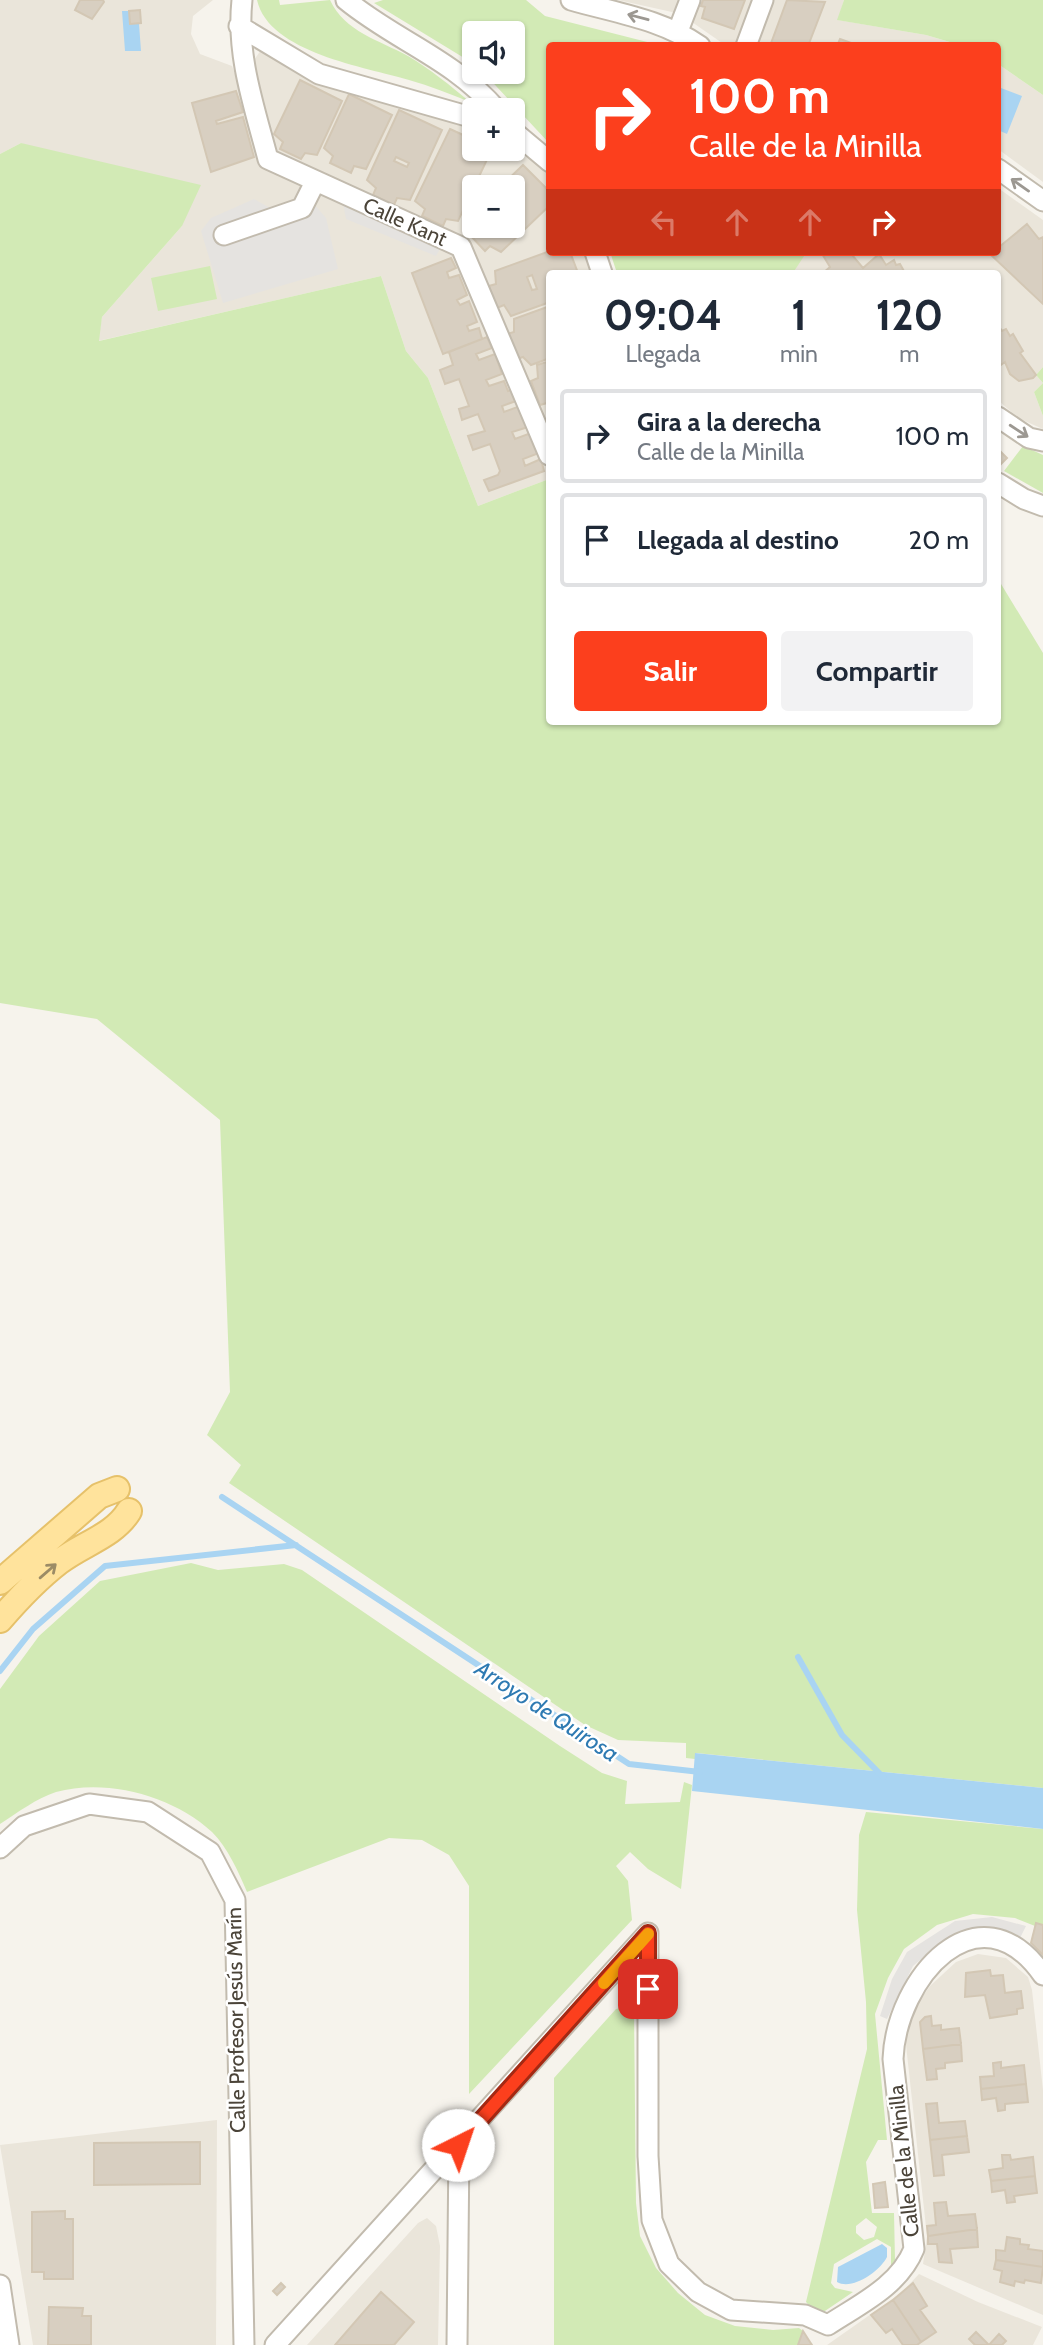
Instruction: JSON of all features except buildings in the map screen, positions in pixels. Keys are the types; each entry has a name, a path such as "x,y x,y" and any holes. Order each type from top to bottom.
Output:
{"main road":[{"path":"0,1582 99,1496 117,1489"},
{"path":"0,1620 23,1592 60,1561 121,1523 129,1511"}],"street":[{"path":"225,0 239,26 319,74 462,115"},
{"path":"239,26 242,0"},
{"path":"346,0 371,20 428,51 486,98"},
{"path":"571,0 643,18 678,31 694,42"},
{"path":"678,31 690,0"},
{"path":"747,42 763,0"},
{"name":"Calle Kant","path":"239,26 242,64 268,159 461,247 546,448"},
{"path":"525,140 546,159"},
{"path":"1001,171 1043,201"},
{"path":"224,235 302,208 314,182"},
{"path":"1001,419 1029,438 1043,441"},
{"path":"1001,485 1024,499 1043,506"},
{"path":"117,1489 126,1498 129,1511"},
{"name":"Calle Profesor Jesús Marín","path":"0,1848 24,1826 89,1804 148,1812 210,1852 235,1900 244,2345"},
{"name":"Calle de la Minilla","path":"458,2145 648,1933 648,2156 652,2220 669,2264 698,2292 731,2310 805,2315 828,2325 894,2281 908,2265 914,2249 893,2059 894,2034 905,2002 924,1970 946,1950 972,1939 995,1940 1020,1951 1032,1959 1043,1975"},
{"path":"275,2345 458,2145"},
{"path":"457,2345 458,2145"},
{"path":"0,2284 9,2345"}],"shaded area":[{"path":"0,0 213,0 193,16 191,34 200,54 232,66 238,82 254,78 252,63 261,50 462,126 462,161 525,161 525,156 540,166 546,172 546,256 585,256 590,270 546,270 546,480 478,506 428,378 406,351 381,276 98,341 102,317 182,226 21,143 0,154"},
{"path":"618,0 844,0 838,20 926,35 950,42 721,42 689,20 672,12"},
{"path":"1001,66 1043,95 1043,182 1001,151"},
{"path":"1001,190 1043,220 1043,367 1036,375 1043,383 1034,392 1043,416 1043,429 1018,418 1001,403 1001,270 795,270 803,256 1001,256"},
{"path":"307,196 326,218 338,269 223,303 201,231 211,218 254,199 270,208"},
{"path":"343,203 442,245 436,256 346,219"},
{"path":"992,1917 1026,1926 1019,1940 990,1930 955,1937 936,1947 913,1966 887,2019 880,2016 892,1979 907,1952 955,1921"},
{"path":"978,1954 1006,1958 1028,1977 1032,1990 1043,2090 1043,2315 923,2264 927,2236 905,2036 916,2006 930,1986 956,1962"},
{"path":"217,2120 216,2345 33,2345 0,2145"},
{"path":"427,2218 436,2226 440,2246 438,2345 307,2345 418,2223"},
{"path":"919,2274 978,2302 1042,2327 1033,2345 827,2345 901,2293"}],"green space":[{"path":"257,0 279,0 280,5 330,0 336,11 354,28 416,61 465,98 321,55 280,33 265,18"},
{"path":"383,0 526,0 545,16 647,42 546,42 546,140 525,117 525,98 507,98 494,84 525,84 525,21 462,21 462,57 374,3"},
{"path":"844,0 1043,0 1043,95 1001,66 1001,42 950,42 926,35 837,20"},
{"path":"21,143 201,185 182,226 102,317 99,341 381,276 406,351 428,378 478,506 546,480 546,725 1001,725 1001,584 1043,653 1043,1788 696,1753 695,1759 686,1758 686,1743 618,1740 585,1725 229,1483 241,1465 207,1435 230,1392 220,1120 97,1019 0,1003 0,154"},
{"path":"611,256 804,256 795,270 616,270"},
{"path":"210,266 217,299 158,311 151,278"},
{"path":"1043,367 1043,383 1036,375"},
{"path":"1043,383 1043,416 1034,392"},
{"path":"1023,446 1043,455 1043,493 1004,471"},
{"path":"191,1563 218,1570 284,1564 302,1570 560,1746 602,1773 627,1781 625,1804 680,1802 684,1782 692,1785 681,1889 648,1869 630,1852 616,1866 628,1881 632,1920 469,2094 469,1886 449,1855 422,1840 389,1838 247,1892 228,1852 212,1832 178,1809 138,1793 96,1787 56,1792 34,1802 0,1824 0,1689 39,1636 100,1581"},
{"path":"866,1812 1043,1829 1043,1925 1036,1923 1035,1926 1015,1918 973,1914 937,1925 904,1949 888,1978 875,2014 887,2140 878,2140 866,2162 872,2213 894,2213 895,2260 891,2266 891,2247 877,2239 834,2264 831,2283 835,2288 853,2292 819,2315 806,2302 867,2049 866,2002 857,1910 859,1835","holes":["866,2218 877,2227 874,2237 864,2240 856,2233 856,2226"]},
{"path":"626,2007 634,2012 636,2203 640,2236 656,2268 678,2293 705,2315 735,2326 773,2330 799,2328 803,2331 798,2345 554,2345 554,2078 616,2009"}],"water":[{"path":"122,11 129,11 130,24 139,24 141,51 125,51"},
{"path":"1001,88 1022,96 1007,134 1001,131"},
{"path":"695,1753 1043,1788 1043,1829 692,1791"},
{"path":"882,2244 887,2248 887,2257 872,2273 858,2282 837,2282 838,2267"}],"waterway":[{"name":"Arroyo de Quirosa","path":"222,1497 629,1764 700,1772"},
{"path":"0,1671 33,1629 105,1566 296,1545"},
{"path":"798,1657 842,1735 883,1777"}],"slow traffic":[{"path":"604,1983 648,1934"}],"route":[{"path":"458,2145 648,1933 648,1989"}]}
